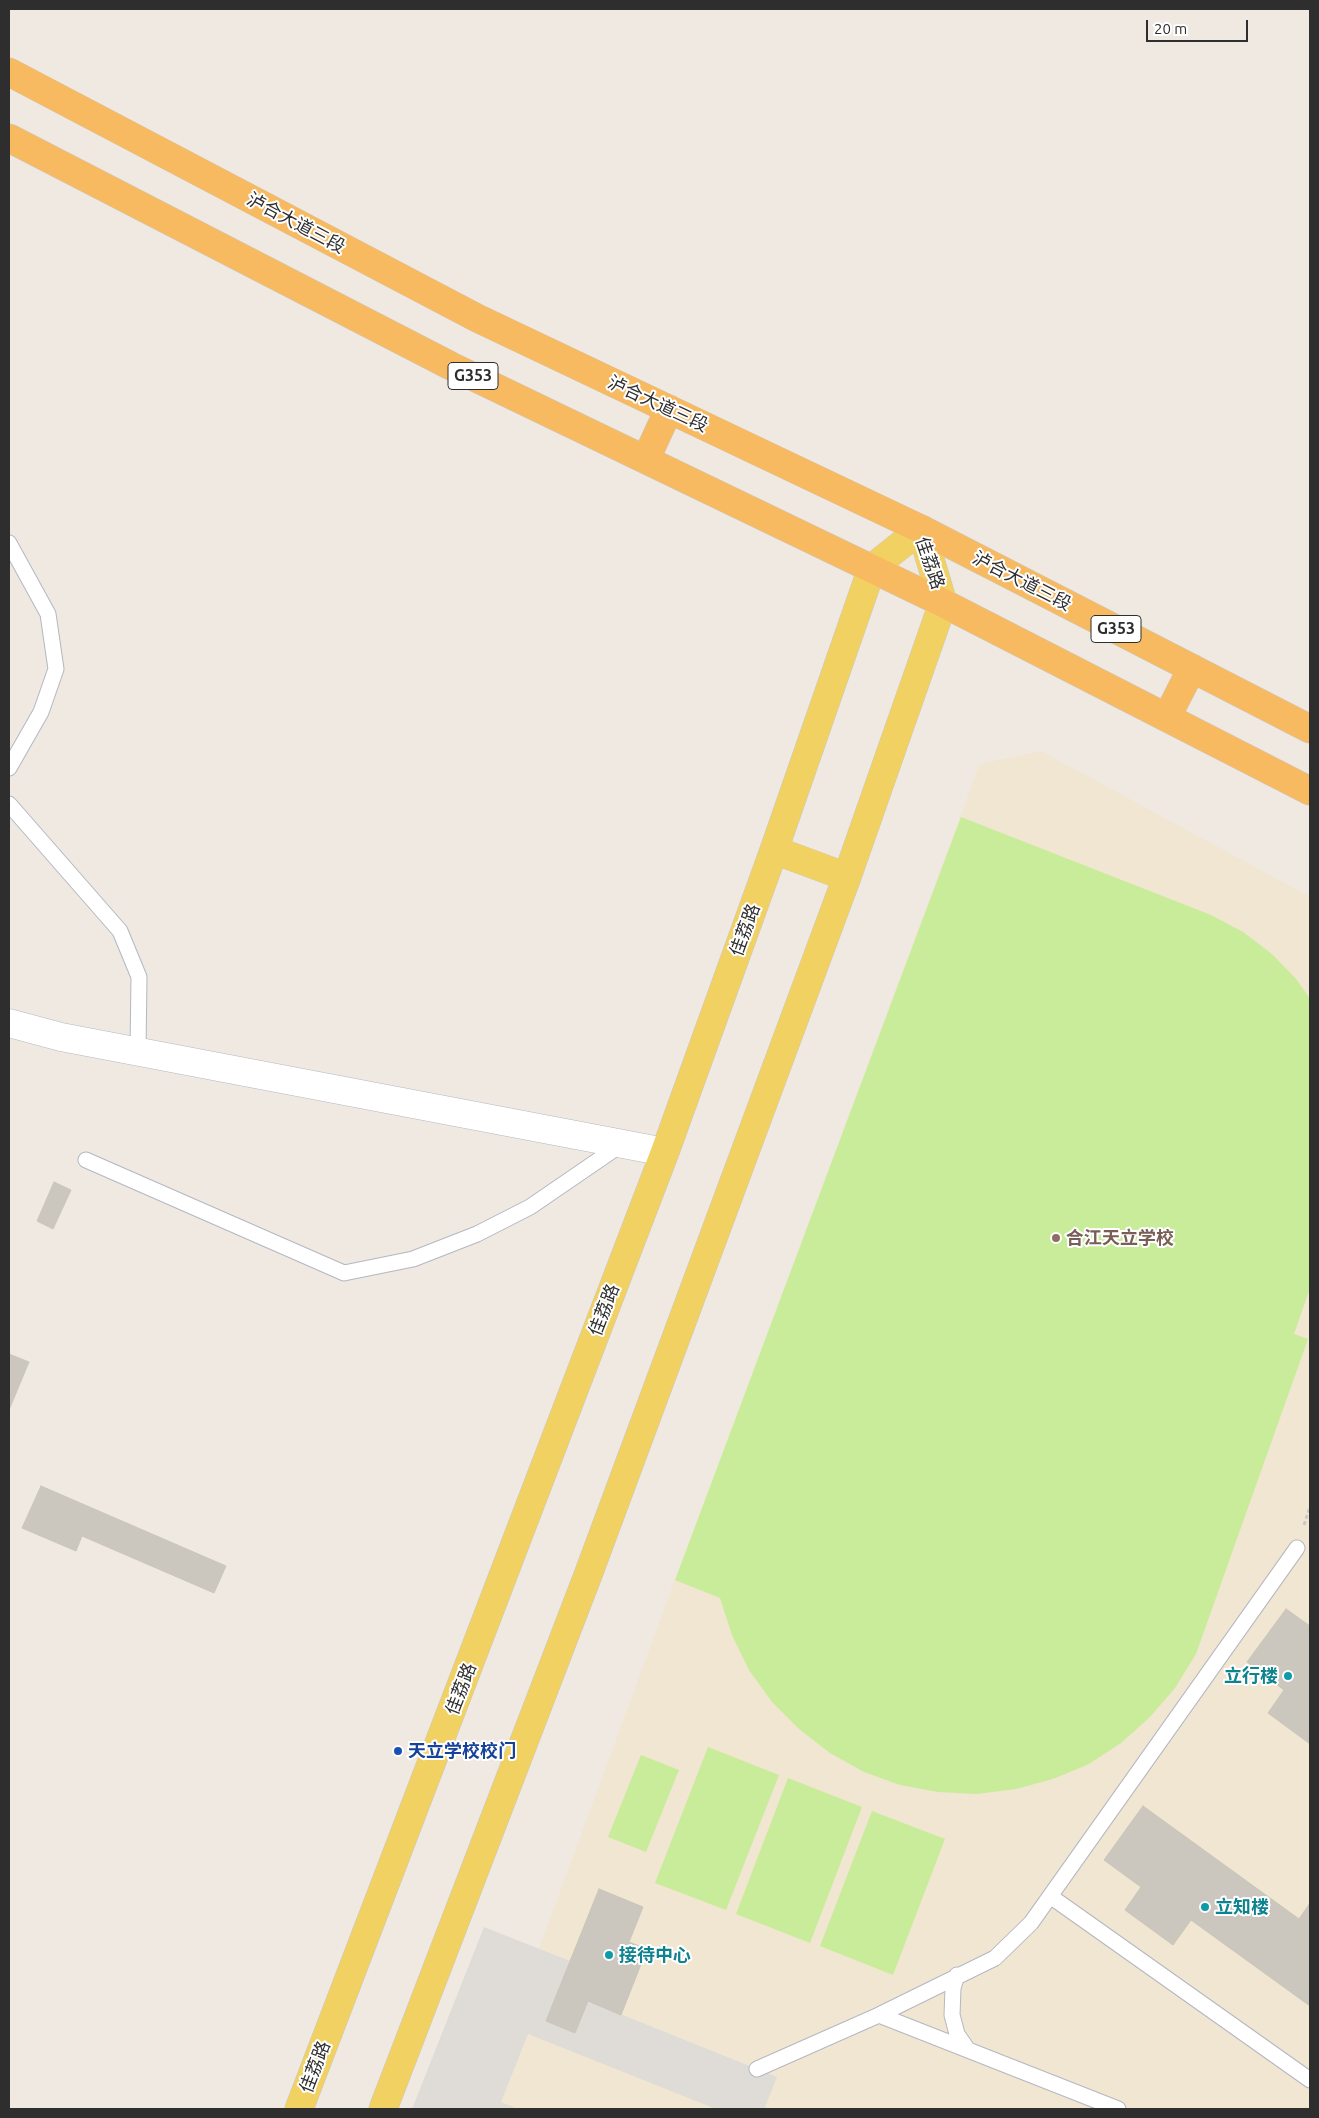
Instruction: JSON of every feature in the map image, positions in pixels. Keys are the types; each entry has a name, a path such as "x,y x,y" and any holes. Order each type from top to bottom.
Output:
{"highway":[{"name":"泸合大道三段","path":"9,72 477,318 922,529 1310,729"},
{"name":"G353","path":"9,138 451,366 943,603 1310,790"},
{"path":"646,459 669,409"},
{"path":"1167,717 1192,668"}],"main road":[{"name":"佳荔路","path":"299,2109 665,1152 774,850 872,568 922,529 943,603 847,877 588,1574 383,2109"},
{"path":"774,850 847,877"}],"street":[{"path":"9,1023 61,1037 665,1152"}],"lane":[{"path":"9,543 48,614 56,668 41,712 9,768"},
{"path":"9,804 120,932 138,977 138,1052"},
{"path":"86,1160 344,1273 413,1258 476,1234 530,1206 622,1144"},
{"path":"757,2069 879,2015 957,1975 995,1958 1032,1923 1297,1548"},
{"path":"1050,1896 1310,2080"},
{"path":"957,1975 953,1988 952,2015 957,2034 968,2050"},
{"path":"879,2015 1118,2109"}],"shaded area":[{"name":"合江天立学校","path":"1041,751 1310,897 1310,2109 480,2109 675,1580 980,764"},
{"path":"484,1927 570,1961 547,2021 575,2033 588,2001 777,2077 765,2107 769,2109 716,2109 528,2034 501,2102 518,2109 412,2109"}],"green space":[{"path":"961,817 1211,915 1243,932 1272,954 1297,980 1310,999 1310,1288 1294,1334 1308,1339 1196,1654 1175,1688 1150,1717 1121,1743 1089,1764 1053,1779 1016,1789 977,1794 938,1792 900,1785 864,1772 830,1753 799,1729 772,1702 749,1670 732,1635 720,1598 675,1580"},
{"path":"708,1747 779,1775 726,1910 655,1883"},
{"path":"641,1755 679,1770 646,1852 608,1837"},
{"path":"788,1778 862,1807 810,1943 736,1914"},
{"path":"872,1811 945,1839 893,1975 820,1946"}],"building":[{"path":"54,1182 71,1190 53,1229 37,1221"},
{"path":"9,1354 29,1362 9,1410"},
{"path":"41,1486 226,1566 214,1593 82,1536 76,1551 22,1528"},
{"name":"立行楼","path":"1286,1609 1310,1626 1310,1744 1268,1713 1284,1690 1247,1662"},
{"name":"立知楼","path":"1143,1806 1299,1919 1310,1903 1310,2006 1191,1920 1173,1945 1125,1910 1141,1887 1104,1860"},
{"name":"接待中心","path":"599,1889 643,1907 629,1942 647,1949 621,2015 588,2001 575,2033 546,2021"}],"place":[{"name":"合江天立学校","path":"1056,1238"},
{"name":"立行楼","path":"1288,1676"},
{"name":"天立学校校门","path":"398,1751"},
{"name":"立知楼","path":"1205,1907"},
{"name":"接待中心","path":"609,1955"}]}
